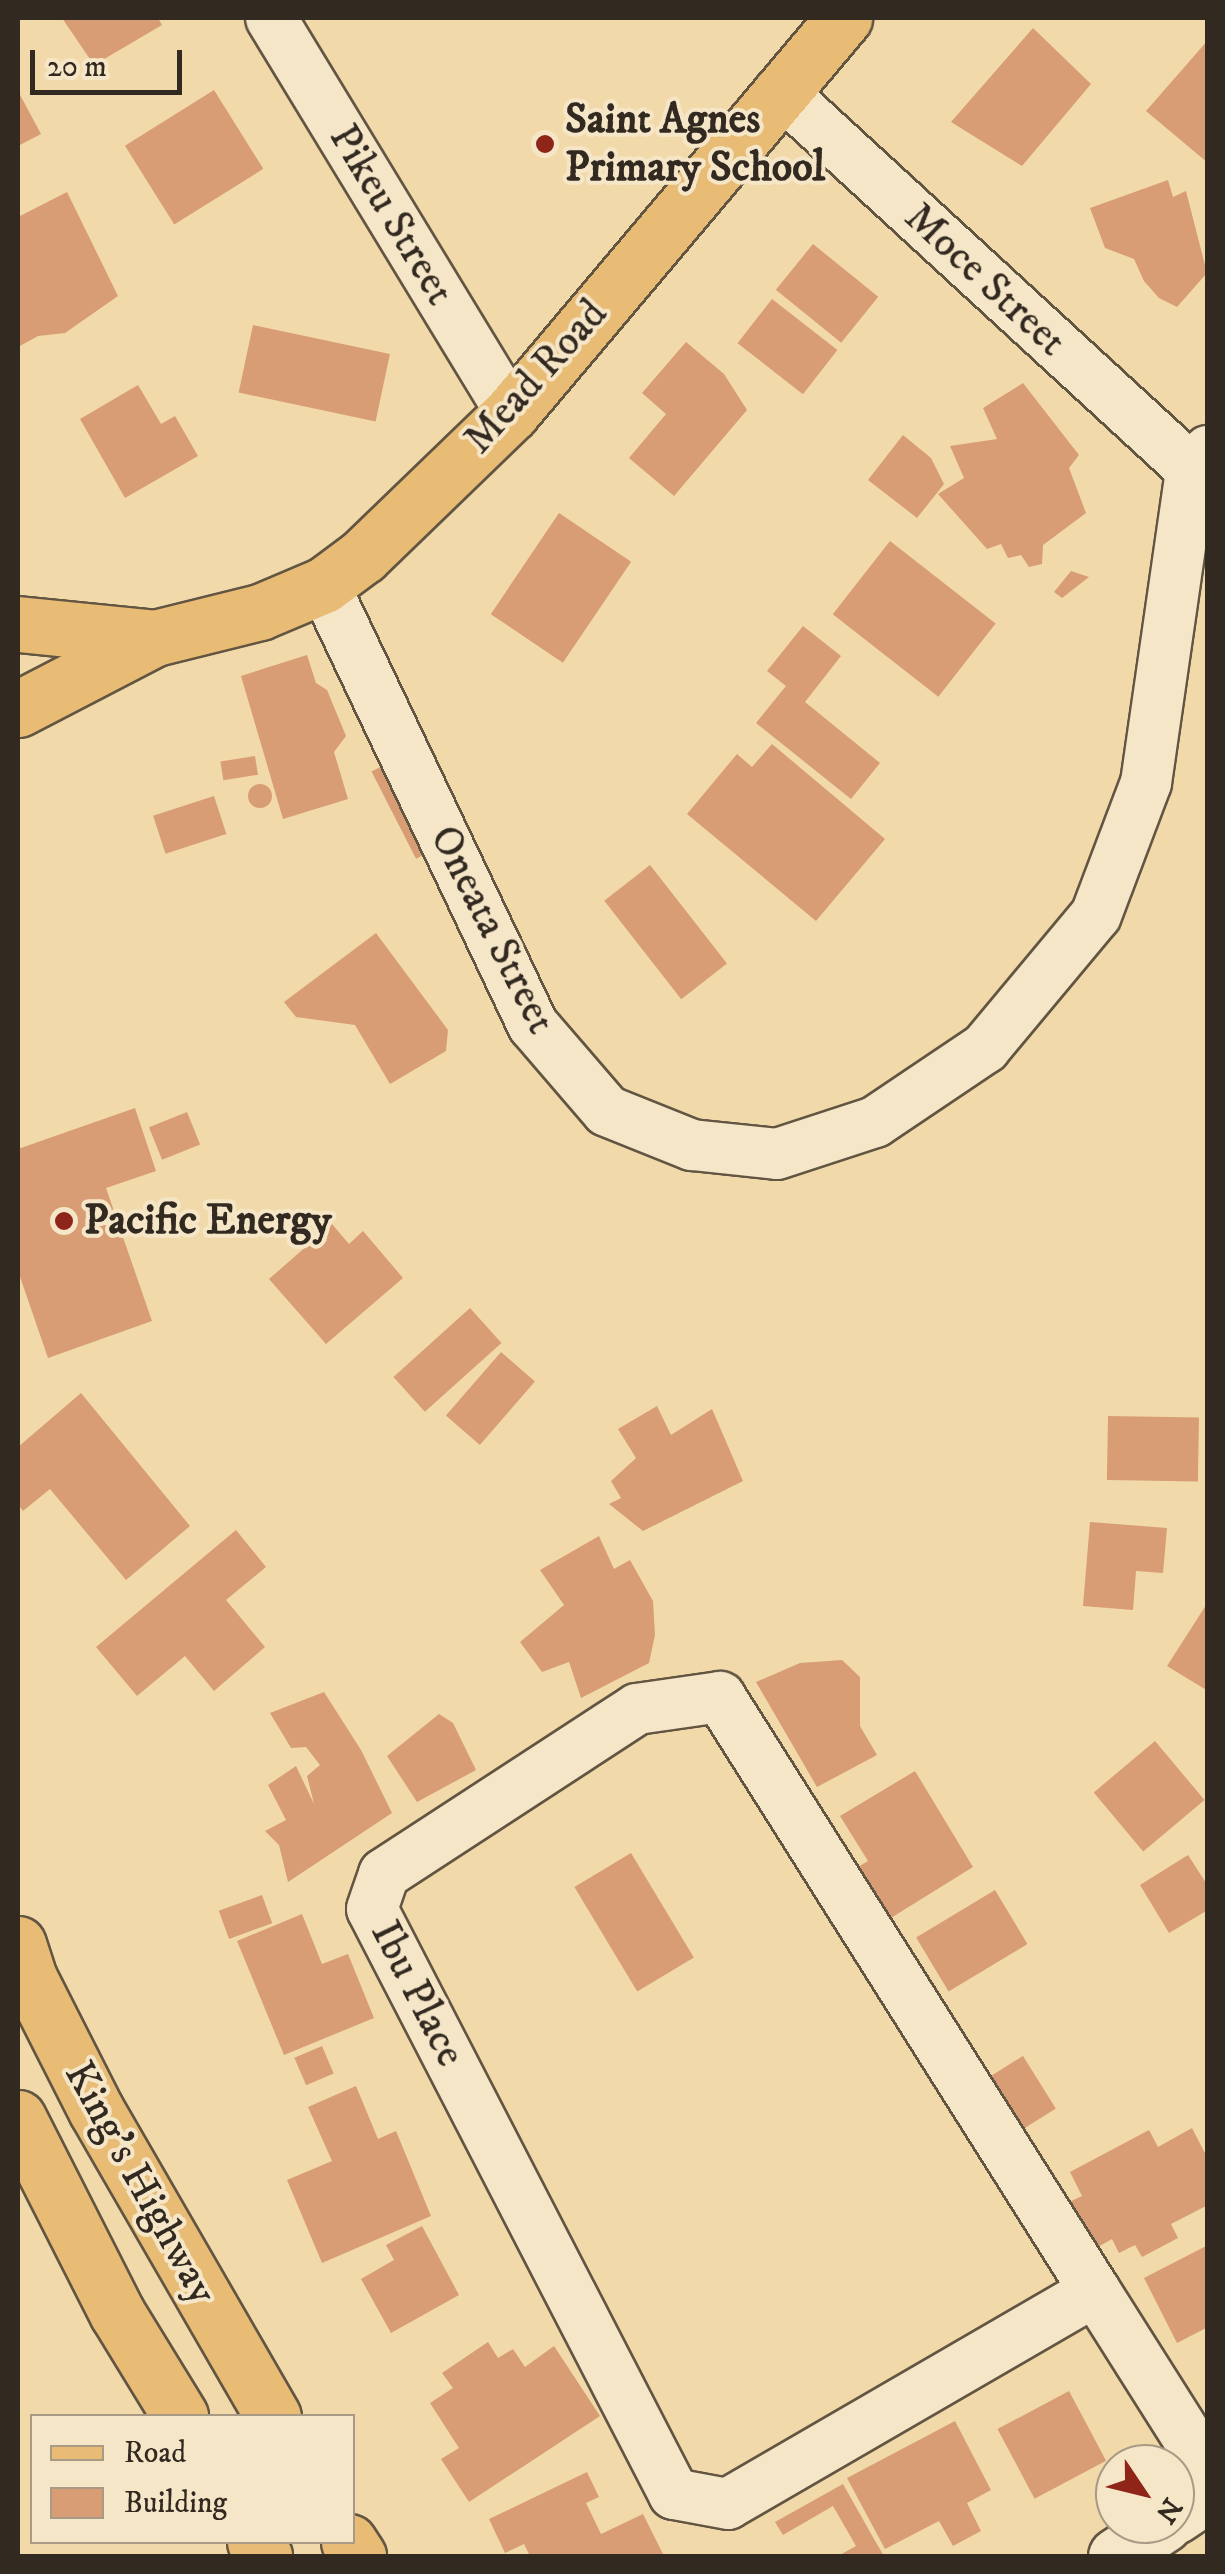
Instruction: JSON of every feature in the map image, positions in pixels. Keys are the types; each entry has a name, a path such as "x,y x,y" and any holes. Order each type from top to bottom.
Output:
{"main road":[{"name":"Mead Road","path":"18,709 156,638 260,612 324,585 363,556 510,413 844,18"},
{"name":"Mead Road","path":"18,624 156,638"},
{"name":"King's Highway","path":"18,1944 30,1980 96,2110 273,2414"},
{"name":"King's Highway","path":"18,2118 117,2312 179,2414"}],"street":[{"name":"Pikeu Street","path":"271,18 510,413"},
{"name":"Moce Street","path":"780,91 1199,460"},
{"name":"Oneata Street","path":"324,585 533,1025 607,1111 692,1145 778,1154 875,1122 985,1048 1096,915 1146,782 1199,460"},
{"name":"Ibu Place","path":"1095,2291 728,2504 674,2494 372,1909 384,1874 637,1710 720,1697 1095,2291 1208,2470"}],"building":[{"path":"62,18 158,18 162,25 94,65"},
{"path":"1033,28 1091,84 1022,166 951,122"},
{"path":"1208,40 1208,163 1146,111"},
{"path":"214,90 263,169 174,225 125,146"},
{"path":"18,91 41,134 18,146"},
{"path":"1168,180 1173,197 1186,191 1207,273 1177,307 1159,298 1144,281 1134,259 1105,248 1090,208"},
{"path":"67,192 118,296 65,333 38,336 18,347 18,217"},
{"path":"813,244 878,297 841,343 776,290"},
{"path":"772,299 837,350 803,394 738,343"},
{"path":"253,325 390,354 376,422 239,392"},
{"path":"686,342 724,374 747,410 674,496 629,458 666,414 642,393"},
{"path":"1023,383 1079,455 1069,468 1086,513 1043,545 1042,564 1029,567 1021,555 1008,558 1001,544 987,549 938,494 964,478 950,446 997,439 983,408"},
{"path":"138,385 161,424 175,416 198,456 125,498 80,419"},
{"path":"903,435 931,458 944,484 917,518 868,480"},
{"path":"559,513 631,562 563,663 491,614"},
{"path":"890,541 996,623 938,697 833,614"},
{"path":"1071,571 1089,577 1062,598 1054,592"},
{"path":"803,626 841,656 805,702 880,763 851,799 756,723 786,686 767,671"},
{"path":"307,655 316,683 327,690 346,736 334,752 348,799 283,819 241,676"},
{"path":"772,744 885,839 816,921 687,814 737,754 752,767"},
{"path":"255,756 258,775 223,780 220,761"},
{"path":"392,761 436,848 416,859 372,771"},
{"path":"260,784 269,787 269,805 260,808 251,805 248,796 251,787"},
{"path":"214,796 226,834 165,854 153,816"},
{"path":"650,865 727,964 681,999 604,901"},
{"path":"376,933 448,1030 446,1051 390,1084 355,1025 296,1017 284,1002"},
{"path":"135,1108 156,1171 106,1188 152,1321 48,1358 18,1271 18,1149"},
{"path":"187,1112 200,1144 162,1160 149,1127"},
{"path":"332,1224 349,1244 363,1231 403,1278 326,1344 269,1279"},
{"path":"470,1308 501,1343 425,1412 393,1377"},
{"path":"501,1352 535,1382 480,1445 446,1415"},
{"path":"81,1393 190,1526 126,1580 50,1489 23,1511 18,1504 18,1447"},
{"path":"657,1406 671,1435 712,1409 743,1481 643,1531 609,1504 621,1498 611,1481 636,1458 618,1429"},
{"path":"1108,1416 1199,1418 1198,1482 1107,1480"},
{"path":"1090,1522 1167,1528 1163,1573 1136,1571 1133,1610 1083,1606"},
{"path":"236,1530 266,1567 226,1600 265,1647 214,1691 185,1656 137,1696 96,1647"},
{"path":"599,1536 614,1569 630,1560 653,1601 655,1635 649,1663 581,1698 569,1662 542,1672 520,1642 564,1605 540,1570"},
{"path":"1208,1602 1208,1691 1167,1666"},
{"path":"842,1660 860,1677 860,1726 877,1755 817,1787 756,1682 800,1663"},
{"path":"324,1692 361,1750 392,1813 288,1882 279,1845 265,1831 286,1820 268,1785 296,1766 314,1804 307,1776 320,1765 306,1747 291,1748 270,1713"},
{"path":"439,1714 453,1723 476,1770 417,1802 387,1756"},
{"path":"1155,1741 1204,1800 1143,1851 1094,1792"},
{"path":"915,1771 973,1867 878,1926 846,1874 868,1861 840,1816"},
{"path":"631,1853 694,1958 637,1992 574,1887"},
{"path":"1188,1855 1208,1886 1208,1910 1169,1933 1140,1885"},
{"path":"995,1890 1027,1944 949,1991 916,1937"},
{"path":"262,1895 272,1923 229,1939 219,1911"},
{"path":"302,1914 322,1964 348,1954 374,2018 284,2055 237,1941"},
{"path":"322,2046 334,2074 306,2085 294,2058"},
{"path":"1023,2056 1056,2109 1010,2137 977,2085"},
{"path":"356,2086 378,2139 396,2131 431,2216 322,2263 287,2180 332,2161 308,2107"},
{"path":"1192,2128 1208,2159 1208,2205 1171,2224 1178,2238 1142,2257 1135,2245 1119,2253 1112,2239 1089,2252 1063,2205 1082,2196 1070,2172 1149,2130 1158,2147"},
{"path":"422,2226 459,2295 391,2333 361,2279 394,2260 386,2245"},
{"path":"1208,2245 1208,2327 1177,2343 1144,2278"},
{"path":"488,2342 498,2358 513,2349 525,2367 554,2346 600,2416 469,2502 441,2459 459,2448 430,2403 453,2388 442,2373"},
{"path":"1069,2391 1097,2444 1095,2467 1035,2499 997,2429"},
{"path":"955,2421 991,2490 967,2503 981,2531 953,2546 939,2521 885,2549 847,2478"},
{"path":"587,2472 599,2497 586,2503 601,2534 643,2514 664,2556 530,2556 524,2544 505,2553 489,2519"},
{"path":"843,2484 884,2556 838,2556 856,2546 833,2506 783,2535 775,2522"}],"place":[{"name":"Saint Agnes Primary School","path":"545,144"},
{"name":"Pacific Energy","path":"64,1221"}]}
